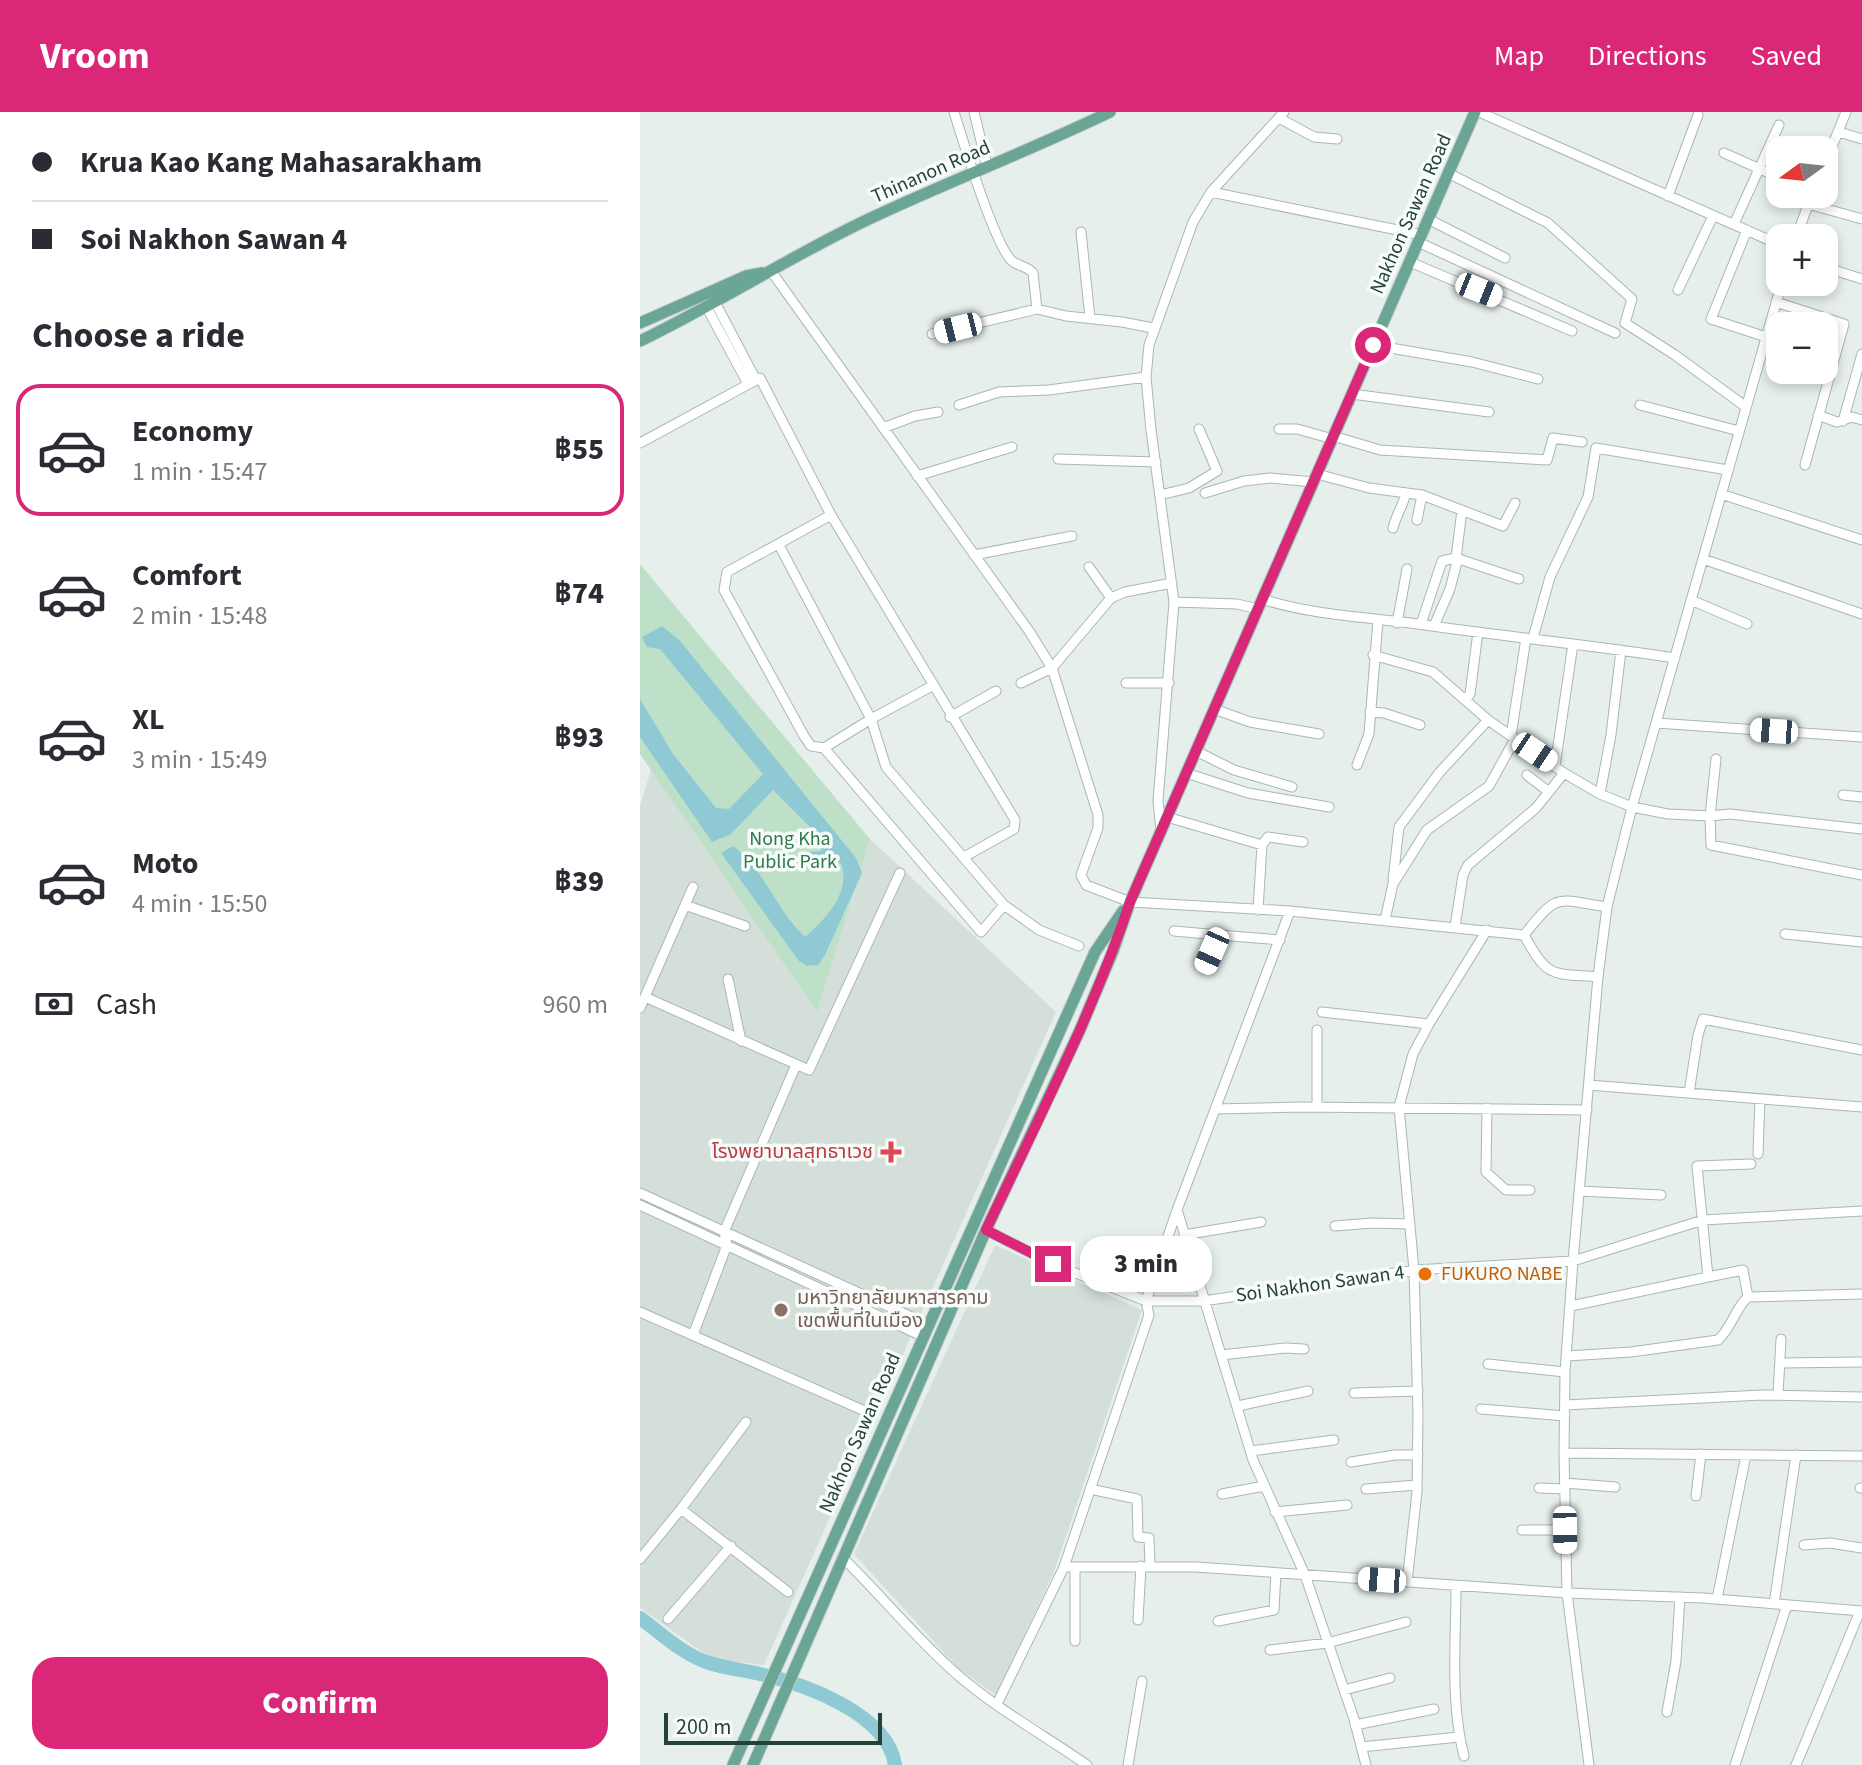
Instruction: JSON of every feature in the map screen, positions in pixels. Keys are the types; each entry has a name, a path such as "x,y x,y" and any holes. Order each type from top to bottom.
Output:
{"main road":[{"name":"Thinanon Road","path":"640,341 712,306 872,218 1110,112"},
{"name":"Nakhon Sawan Road","path":"753,1765 986,1230 1080,1030 1130,902 1477,112"},
{"name":"Thinanon Road","path":"640,323 746,276 771,271"},
{"path":"688,302 694,315"},
{"name":"Nakhon Sawan Road","path":"733,1765 1099,944 1130,902"},
{"path":"1099,944 1113,951"},
{"path":"851,1497 866,1503"}],"street":[{"path":"954,112 973,172 1004,249 1013,262 1026,266 1033,273 1037,309"},
{"path":"974,112 987,166"},
{"path":"1082,112 1082,125"},
{"path":"1477,112 1766,239"},
{"path":"1837,136 1846,112"},
{"path":"1161,831 1158,801 1174,602 1146,377 1153,328 1191,225 1211,192 1282,115 1314,137 1337,139"},
{"path":"1668,196 1698,115"},
{"path":"1734,224 1779,125"},
{"path":"1839,132 1862,139"},
{"path":"1724,153 1766,172"},
{"path":"1448,173 1548,223 1632,299 1625,323 1746,407"},
{"path":"1211,192 1420,238 1615,333"},
{"path":"1833,208 1862,219"},
{"path":"1678,290 1713,216"},
{"path":"1428,219 1505,258"},
{"path":"1589,1765 1567,1593 1564,1453 1565,1372 1598,977 1607,907 1632,807 1766,337 1711,319 1747,230"},
{"path":"1081,232 1090,318"},
{"path":"1410,262 1572,331"},
{"path":"771,271 1052,668 1098,815 1098,828 1081,875 1086,885 1130,902 1290,911 1524,935"},
{"path":"1838,271 1862,279"},
{"path":"1773,312 1778,296"},
{"path":"1776,302 1844,324 1805,465"},
{"path":"712,306 752,382"},
{"path":"932,334 1037,309 1153,328"},
{"path":"1373,345 1472,362 1538,379"},
{"path":"1843,421 1860,376 1862,354"},
{"path":"959,405 999,392 1049,390 1146,377"},
{"path":"640,443 760,378 831,515 950,717 1015,820 1014,829 964,857"},
{"path":"1352,394 1489,412"},
{"path":"1640,405 1739,431"},
{"path":"883,428 915,416 938,412"},
{"path":"1818,415 1837,422 1852,417 1862,420"},
{"path":"1279,429 1292,428 1380,450 1547,460 1553,438 1582,442"},
{"path":"1160,495 1189,488 1217,471 1199,429"},
{"path":"917,476 1012,447"},
{"path":"1393,884 1427,830 1489,786 1513,737 1530,638 1550,577 1588,497 1596,448 1728,470"},
{"path":"1058,459 1156,462"},
{"path":"1205,493 1244,481 1315,478 1422,495 1503,526 1515,503"},
{"path":"1393,528 1406,493"},
{"path":"1721,494 1862,540"},
{"path":"1417,520 1422,495"},
{"path":"1434,626 1450,589 1462,510"},
{"path":"831,515 727,572 724,590 811,746 824,748 932,686"},
{"path":"974,555 1072,536"},
{"path":"779,545 871,719 886,767 1004,905 1039,930 1079,946"},
{"path":"1421,624 1442,561 1457,558 1519,579"},
{"path":"1703,559 1862,614"},
{"path":"1089,567 1111,598"},
{"path":"1397,623 1407,569"},
{"path":"1021,683 1052,668 1111,598 1125,592 1172,583"},
{"path":"1691,600 1747,624"},
{"path":"1174,602 1260,604 1675,658"},
{"path":"1357,765 1369,734 1378,620"},
{"path":"1465,700 1470,694 1478,632"},
{"path":"1555,766 1573,644"},
{"path":"1600,794 1621,650"},
{"path":"1373,655 1433,672 1488,720 1564,773 1600,794 1632,807 1668,814 1730,814 1862,829"},
{"path":"1126,683 1169,683"},
{"path":"950,717 996,691"},
{"path":"1214,709 1250,722 1319,734"},
{"path":"1370,712 1384,713 1420,725"},
{"path":"1385,920 1393,884 1399,827 1439,773 1488,720"},
{"path":"1656,723 1862,737"},
{"path":"824,748 981,932 1004,905"},
{"path":"1196,751 1234,770 1292,787"},
{"path":"1716,759 1710,816 1711,845 1862,875"},
{"path":"1186,773 1248,793 1329,807"},
{"path":"1455,927 1463,875 1468,865 1536,808 1564,773"},
{"path":"1527,775 1549,792"},
{"path":"1843,795 1862,797"},
{"path":"1167,817 1262,845"},
{"path":"1258,910 1262,845 1268,837 1303,842"},
{"path":"645,997 809,1070 900,873"},
{"path":"640,1008 693,887"},
{"path":"1524,935 1548,906 1561,900 1607,907"},
{"path":"685,905 745,926"},
{"path":"997,1704 1064,1567 1149,1315 1146,1301 1177,1210 1290,911"},
{"path":"1407,1582 1417,1485 1418,1391 1414,1270 1399,1107 1413,1054 1487,930"},
{"path":"1174,931 1280,940"},
{"path":"1785,934 1862,942"},
{"path":"1205,967 1219,935"},
{"path":"1524,935 1539,964 1555,974 1598,977"},
{"path":"728,979 741,1041"},
{"path":"1322,1012 1429,1024"},
{"path":"1689,1093 1703,1019 1862,1050"},
{"path":"1317,1030 1317,1107"},
{"path":"693,1335 727,1245 724,1232 796,1065"},
{"path":"1589,1085 1862,1107"},
{"path":"1758,1154 1760,1099"},
{"path":"1215,1109 1399,1107 1587,1110"},
{"path":"1487,1108 1486,1172 1506,1190 1530,1190"},
{"path":"1708,1277 1697,1166 1751,1164"},
{"path":"1579,1191 1661,1195"},
{"path":"640,1193 927,1324"},
{"path":"659,1214 664,1204"},
{"path":"640,1205 922,1336"},
{"path":"1177,1210 1251,1451 1305,1575 1366,1765"},
{"name":"Soi Nakhon Sawan 4","path":"986,1230 1053,1264 1146,1301 1203,1301 1414,1270 1573,1261 1703,1220 1862,1211"},
{"path":"686,1227 691,1216"},
{"path":"1184,1235 1261,1222"},
{"path":"1335,1226 1410,1224"},
{"path":"773,1267 777,1256"},
{"path":"1571,1306 1743,1270 1748,1297"},
{"path":"807,1283 812,1271"},
{"path":"846,1301 851,1289"},
{"path":"1567,1356 1631,1352 1718,1340 1726,1332 1742,1301 1748,1297 1862,1294"},
{"path":"640,1312 867,1412"},
{"path":"1778,1395 1781,1339"},
{"path":"1221,1355 1304,1349"},
{"path":"1781,1363 1862,1362"},
{"path":"1488,1364 1565,1372"},
{"path":"1238,1406 1308,1391"},
{"path":"1354,1393 1418,1391"},
{"path":"1481,1409 1565,1410 1778,1395 1862,1397"},
{"path":"640,1559 746,1422"},
{"path":"1251,1451 1334,1440"},
{"path":"1564,1453 1862,1456"},
{"path":"1696,1496 1701,1454"},
{"path":"1351,1462 1418,1455"},
{"path":"1717,1599 1746,1455"},
{"path":"1774,1604 1796,1455"},
{"path":"1366,1489 1417,1485"},
{"path":"1222,1494 1264,1486"},
{"path":"1539,1488 1615,1487"},
{"path":"1090,1489 1137,1499 1138,1537 1149,1538 1138,1620"},
{"path":"1275,1512 1347,1505"},
{"path":"681,1509 788,1592"},
{"path":"1522,1530 1565,1530"},
{"path":"1804,1545 1830,1543 1862,1548"},
{"path":"668,1619 731,1546"},
{"path":"842,1557 933,1653 962,1678 1087,1765"},
{"path":"1064,1567 1146,1566 1276,1573 1567,1593 1717,1599 1861,1611 1796,1765"},
{"path":"1075,1568 1075,1641"},
{"path":"1218,1621 1274,1610 1276,1573"},
{"path":"1456,1586 1455,1681 1459,1737 1464,1756"},
{"path":"1667,1712 1676,1661 1680,1597"},
{"path":"1735,1765 1787,1605"},
{"path":"1270,1650 1327,1643 1406,1622"},
{"path":"1344,1690 1390,1678"},
{"path":"1128,1765 1142,1681"},
{"path":"1355,1725 1434,1709"},
{"path":"1361,1747 1459,1737"}],"shaded area":[{"name":"มหาวิทยาลัยมหาสารคาม เขตพื้นที่ในเมือง","path":"651,770 817,1011 870,839 1056,1012 764,1665 712,1659 640,1608 640,806"},
{"name":"มหาวิทยาลัยมหาสารคาม เขตพื้นที่ในเมือง","path":"995,1245 1142,1310 1054,1572 996,1695 959,1669 854,1554"}],"green space":[{"name":"Nong Kha Public Park","path":"640,564 870,839 817,1012 640,754"}],"water":[{"path":"662,626 680,641 856,858 862,873 818,965 807,966 799,961 721,853 733,846 744,856 805,937 829,913 843,884 841,863 831,859 809,868 805,852 821,851 824,841 773,790 731,834 712,842 640,737 640,699 673,754 716,808 729,809 763,774 660,649 647,647 642,637"}],"waterway":[{"path":"640,1618 679,1648 706,1662 799,1685 842,1704 877,1731 889,1747 895,1765"}],"place":[{"name":"โรงพยาบาลสุทธาเวช","path":"891,1152"},
{"name":"FUKURO NABE","path":"1425,1274"},
{"name":"มหาวิทยาลัยมหาสารคาม เขตพื้นที่ในเมือง","path":"781,1310"}],"route":[{"path":"1053,1264 986,1230 1080,1030 1130,902 1373,345"}]}
